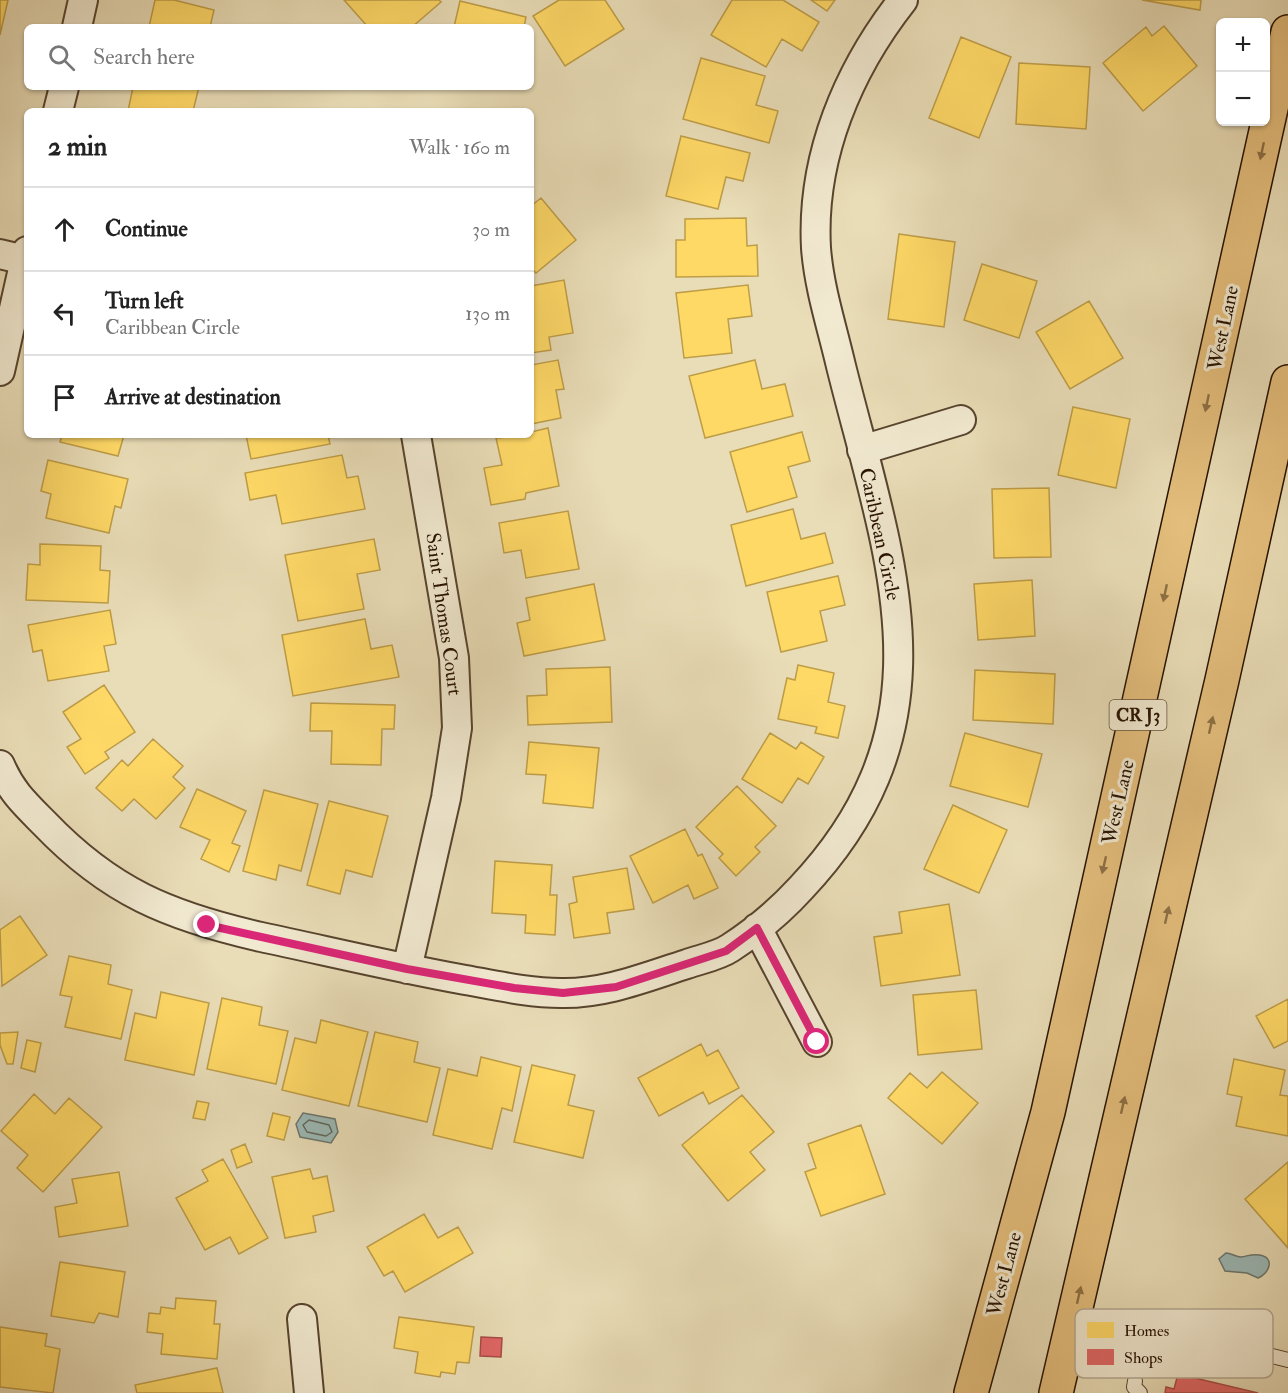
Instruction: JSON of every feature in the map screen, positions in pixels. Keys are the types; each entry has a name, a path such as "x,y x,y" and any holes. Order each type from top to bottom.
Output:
{"main road":[{"name":"West Lane","path":"971,1393 1048,1112 1288,32"},
{"path":"1076,1309 1288,382"},
{"path":"1056,1393 1075,1311"}],"street":[{"path":"78,24 83,0"},
{"name":"Caribbean Circle","path":"3,782 65,846 104,877 148,903 207,925 407,969 514,988 563,993 616,987 726,951 779,912 824,864 848,832 870,788 890,731 899,678 900,639 893,578 819,274 816,239 818,195 838,109 866,52 903,0"},
{"path":"59,108 63,90"},
{"path":"0,371 6,313 17,255"},
{"path":"862,450 962,420"},
{"name":"Saint Thomas Court","path":"407,969 441,821 457,728 454,658 417,438"},
{"path":"757,928 817,1042"},
{"path":"302,1318 309,1393"}],"lane":[{"path":"1273,1356 1288,1360"}],"water":[{"path":"303,1113 335,1119 338,1132 331,1143 300,1137 296,1124"},
{"path":"1226,1253 1241,1257 1264,1256 1269,1262 1268,1269 1258,1278 1247,1273 1225,1271 1219,1259"}],"building: Homes":[{"path":"0,0 8,0 0,35"},
{"path":"155,0 174,0 214,10 211,24 150,24"},
{"path":"344,0 439,0 441,2 415,24 365,24"},
{"path":"559,0 605,0 624,29 565,66 533,16"},
{"path":"732,0 783,0 819,22 802,51 782,39 766,67 711,35"},
{"path":"811,0 835,0 827,11"},
{"path":"1142,0 1201,0 1200,10"},
{"path":"460,1 526,17 525,24 455,24"},
{"path":"1164,26 1197,66 1143,111 1103,63 1146,27 1152,36"},
{"path":"961,37 1011,57 979,138 929,118"},
{"path":"701,58 765,76 756,105 778,111 769,143 683,119"},
{"path":"1019,63 1090,67 1086,129 1016,124"},
{"path":"132,90 198,90 194,108 129,108"},
{"path":"681,136 750,153 743,181 726,177 718,209 666,196"},
{"path":"541,198 576,240 536,273 534,271 534,204"},
{"path":"746,218 747,246 757,245 758,276 676,277 676,240 685,240 685,219"},
{"path":"899,234 955,242 944,327 888,319"},
{"path":"982,264 1037,281 1019,338 964,320"},
{"path":"564,280 573,333 549,337 551,350 534,353 534,285"},
{"path":"748,285 752,316 728,319 732,353 684,358 676,293"},
{"path":"1089,301 1123,358 1070,389 1036,332"},
{"path":"558,360 564,389 556,390 561,418 534,423 534,364"},
{"path":"755,360 762,389 785,384 793,416 705,438 689,376"},
{"path":"1073,407 1130,419 1116,488 1058,475"},
{"path":"548,428 559,486 526,493 525,499 491,505 484,468 502,465 496,438 534,438 534,431"},
{"path":"802,432 810,461 788,467 797,497 747,512 730,452"},
{"path":"61,438 123,438 118,456 60,442"},
{"path":"247,438 329,438 330,444 251,459"},
{"path":"342,455 347,478 358,476 365,509 282,524 276,495 250,500 245,473"},
{"path":"48,460 128,479 121,508 115,506 109,533 46,518 51,494 41,491"},
{"path":"1049,488 1051,557 994,558 992,489"},
{"path":"793,509 801,539 825,533 833,563 746,586 731,525"},
{"path":"568,511 579,569 526,578 521,550 504,553 499,523"},
{"path":"374,539 380,570 357,574 364,609 298,621 285,555"},
{"path":"40,544 101,546 100,570 110,571 108,603 26,600 28,564 40,565"},
{"path":"838,576 845,605 820,611 827,641 781,652 767,592"},
{"path":"1032,580 1035,636 978,640 974,584"},
{"path":"594,584 605,640 524,656 517,623 530,620 526,598"},
{"path":"110,610 116,644 104,646 109,671 48,681 42,650 33,652 28,625"},
{"path":"365,619 371,649 392,645 399,677 293,696 282,635"},
{"path":"798,665 834,673 828,702 845,706 838,738 815,733 817,727 778,719 787,678 795,680"},
{"path":"610,667 612,722 528,725 527,696 547,695 546,669"},
{"path":"975,670 1055,674 1053,724 973,720"},
{"path":"104,685 135,732 105,752 109,758 85,774 67,747 81,739 63,712"},
{"path":"311,703 395,705 394,729 382,729 381,765 331,764 332,731 310,731"},
{"path":"770,733 796,749 801,742 824,757 808,784 798,778 782,803 742,779"},
{"path":"965,733 1042,754 1028,807 950,786"},
{"path":"153,739 183,766 173,777 185,788 156,819 134,799 122,811 96,788 122,760 128,766"},
{"path":"529,742 599,748 593,808 543,803 546,775 526,774"},
{"path":"737,786 776,826 755,847 760,852 736,876 719,858 723,854 696,827"},
{"path":"197,789 246,811 232,843 240,846 229,872 201,859 210,840 180,827"},
{"path":"264,790 318,804 301,871 279,865 276,880 243,871"},
{"path":"329,801 388,816 372,877 346,870 340,894 307,885"},
{"path":"953,805 1007,830 979,893 924,869"},
{"path":"685,829 698,856 702,854 718,888 694,899 688,885 653,903 630,856"},
{"path":"495,861 552,865 550,895 557,895 555,935 525,933 526,915 492,913"},
{"path":"627,868 634,909 607,913 610,933 574,938 569,904 577,902 573,877"},
{"path":"949,904 960,975 881,986 874,937 902,933 899,912"},
{"path":"20,916 47,955 2,986 0,930"},
{"path":"69,956 111,965 108,984 132,990 121,1039 65,1027 72,997 60,995"},
{"path":"976,990 982,1049 918,1055 913,995"},
{"path":"161,992 209,1003 194,1075 125,1060 135,1013 156,1018"},
{"path":"222,998 262,1007 259,1025 288,1031 276,1084 207,1069"},
{"path":"1288,999 1288,1041 1274,1048 1256,1016"},
{"path":"321,1020 368,1032 349,1106 282,1090 295,1038 316,1043"},
{"path":"18,1032 13,1064 7,1064 0,1045 0,1033"},
{"path":"375,1032 418,1042 414,1062 440,1068 427,1122 358,1106"},
{"path":"27,1040 41,1043 35,1072 21,1068"},
{"path":"701,1044 707,1056 718,1050 739,1088 709,1104 703,1092 659,1116 638,1078"},
{"path":"481,1057 521,1067 512,1111 502,1108 492,1149 433,1135 448,1069 477,1076"},
{"path":"1234,1059 1285,1070 1280,1095 1288,1096 1288,1136 1236,1126 1242,1097 1227,1094"},
{"path":"532,1065 575,1075 568,1105 594,1111 583,1158 514,1142"},
{"path":"942,1072 978,1103 942,1144 888,1098 910,1073 927,1088"},
{"path":"34,1094 55,1114 69,1098 102,1127 43,1192 17,1168 28,1155 1,1131"},
{"path":"742,1095 774,1132 750,1152 765,1170 728,1201 682,1145"},
{"path":"197,1101 209,1103 205,1120 193,1118"},
{"path":"273,1113 290,1117 284,1140 267,1136"},
{"path":"861,1125 885,1194 821,1216 805,1172 816,1168 808,1144"},
{"path":"245,1144 252,1162 237,1168 231,1150"},
{"path":"223,1159 268,1238 239,1254 230,1237 205,1250 176,1198 208,1181 202,1170"},
{"path":"1288,1162 1288,1248 1245,1199"},
{"path":"310,1169 313,1179 327,1176 334,1211 313,1216 316,1232 285,1238 272,1177"},
{"path":"119,1172 128,1226 59,1237 55,1207 77,1203 72,1179"},
{"path":"424,1214 438,1238 458,1227 473,1253 405,1292 393,1271 384,1276 367,1247"},
{"path":"60,1262 125,1272 118,1317 99,1313 94,1323 51,1316"},
{"path":"176,1298 216,1301 214,1324 220,1324 217,1359 161,1354 163,1334 147,1332 149,1313 160,1314 161,1307 175,1309"},
{"path":"399,1317 474,1327 469,1363 457,1362 455,1374 441,1372 440,1377 415,1373 418,1352 394,1348"},
{"path":"0,1327 47,1334 45,1346 60,1349 53,1393 0,1387"},
{"path":"217,1368 223,1393 137,1393 135,1385"}],"building: Shops":[{"path":"481,1337 502,1338 501,1357 480,1356"},
{"path":"1177,1378 1195,1378 1258,1393 1165,1393 1166,1387 1174,1389"}],"route":[{"path":"207,925 407,969 514,988 563,993 616,987 726,951 757,928 817,1042"}]}
